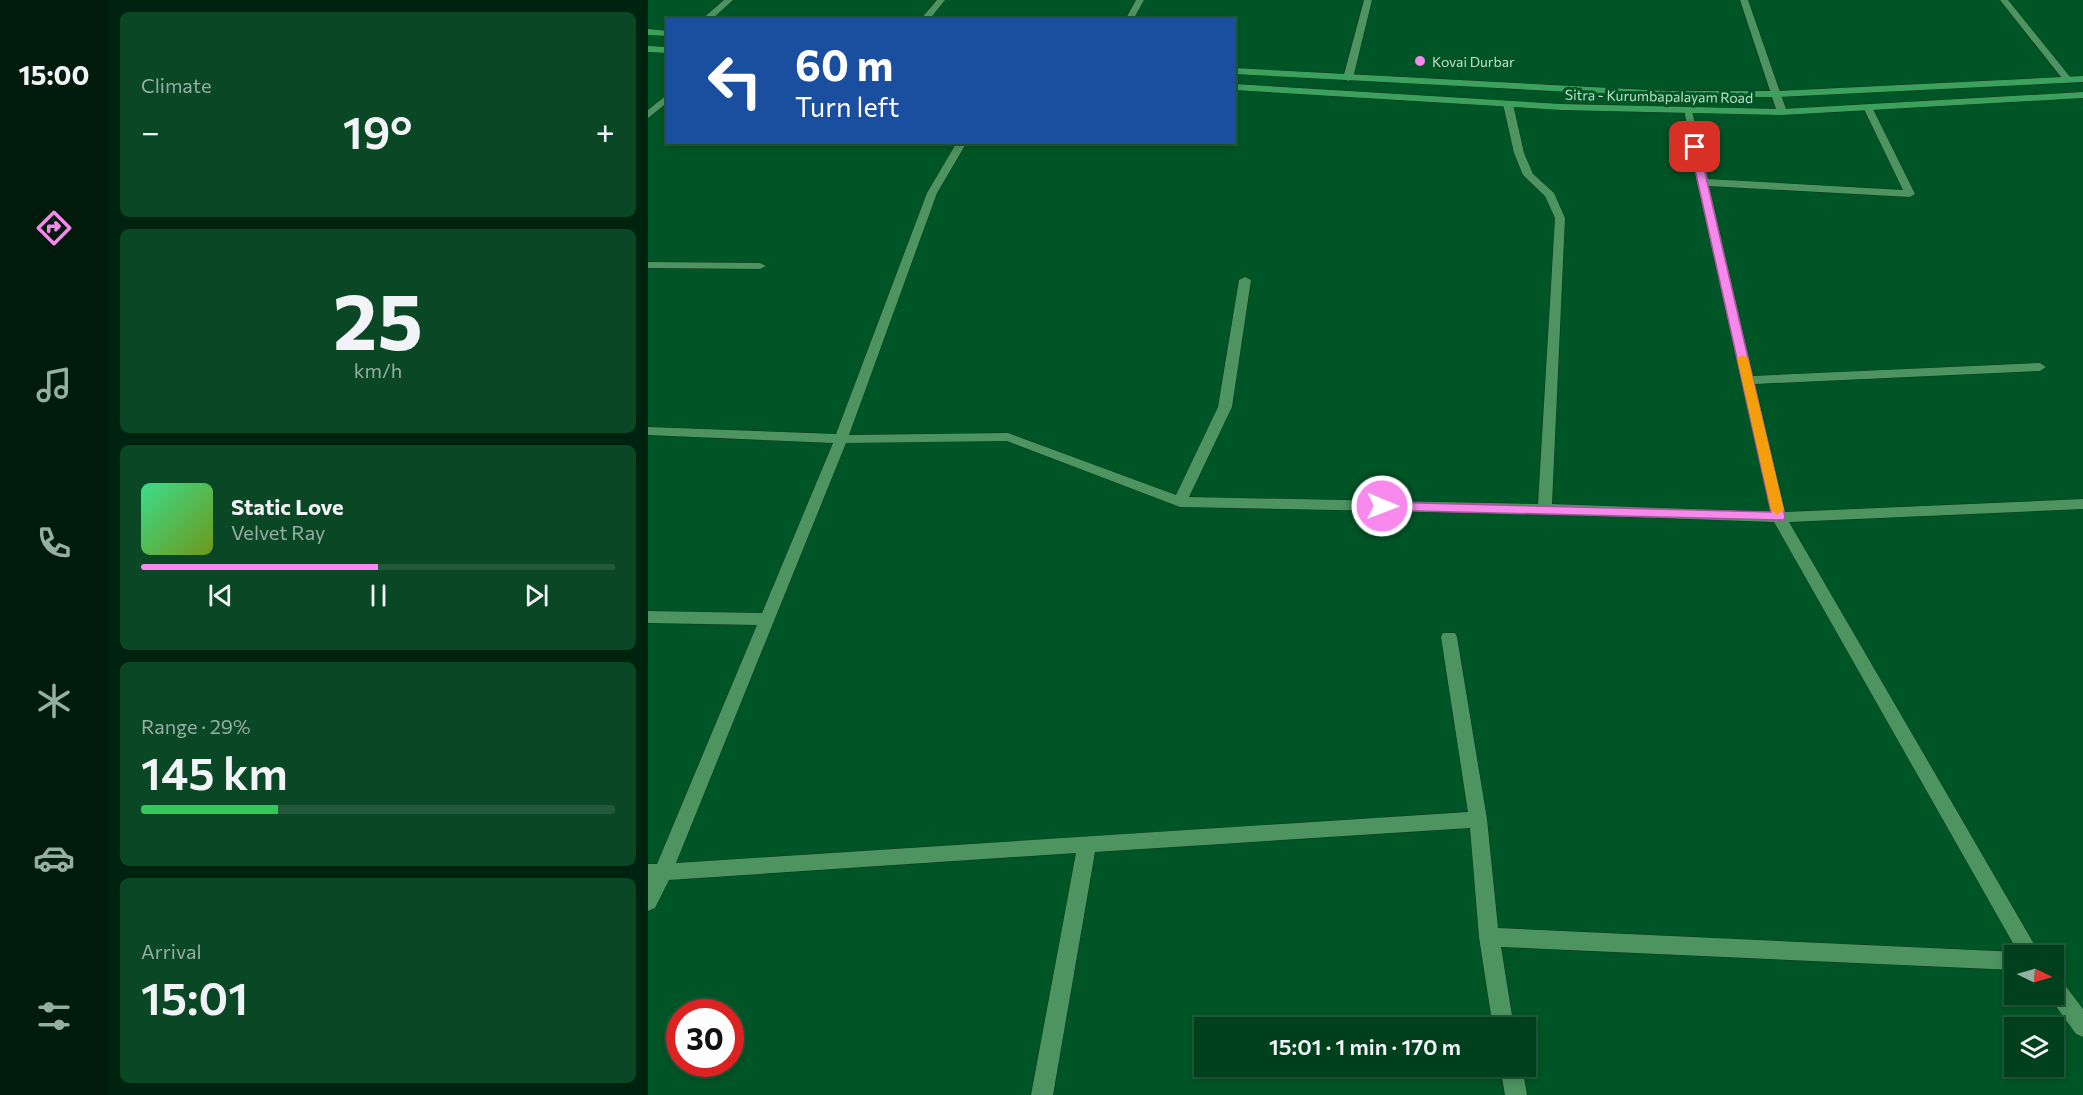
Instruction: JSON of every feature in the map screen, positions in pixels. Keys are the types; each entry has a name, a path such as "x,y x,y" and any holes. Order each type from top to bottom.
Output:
{"main road":[{"path":"648,32 666,34"},
{"path":"648,49 666,50"},
{"path":"1236,71 1667,94 1776,94 2083,79"},
{"name":"Sitra - Kurumbapalayam Road","path":"1236,87 1508,104 1782,112 2083,95"}],"street":[{"path":"707,18 729,0"},
{"path":"926,18 940,0"},
{"path":"1130,18 1140,0"},
{"path":"1348,78 1368,0"},
{"path":"1744,0 1782,112"},
{"path":"2004,0 2068,80"},
{"path":"648,115 666,99"},
{"path":"1508,104 1519,153 1528,175 1550,195 1560,218 1545,509"},
{"path":"1702,182 1910,194 1868,107"},
{"path":"1687,111 1779,517 2025,945"},
{"path":"648,902 656,872 766,619 841,438 932,193 961,144"},
{"path":"648,265 760,266"},
{"path":"1180,502 1225,407 1245,280"},
{"path":"1748,380 2040,367"},
{"path":"648,431 841,438 1008,437 1180,502 1545,509 1779,517 2083,504"},
{"path":"648,617 766,619"},
{"path":"1449,637 1478,819 1489,937 1502,1017"},
{"path":"656,872 1478,819"},
{"path":"1042,1095 1087,846"},
{"path":"1489,937 2004,960"},
{"path":"2064,1001 2083,1027"},
{"path":"1513,1077 1516,1095"}],"slow traffic":[{"path":"1743,358 1777,510"}],"place":[{"name":"Kovai Durbar","path":"1420,61"}],"route":[{"path":"1382,506 1779,517 1695,147"}]}
